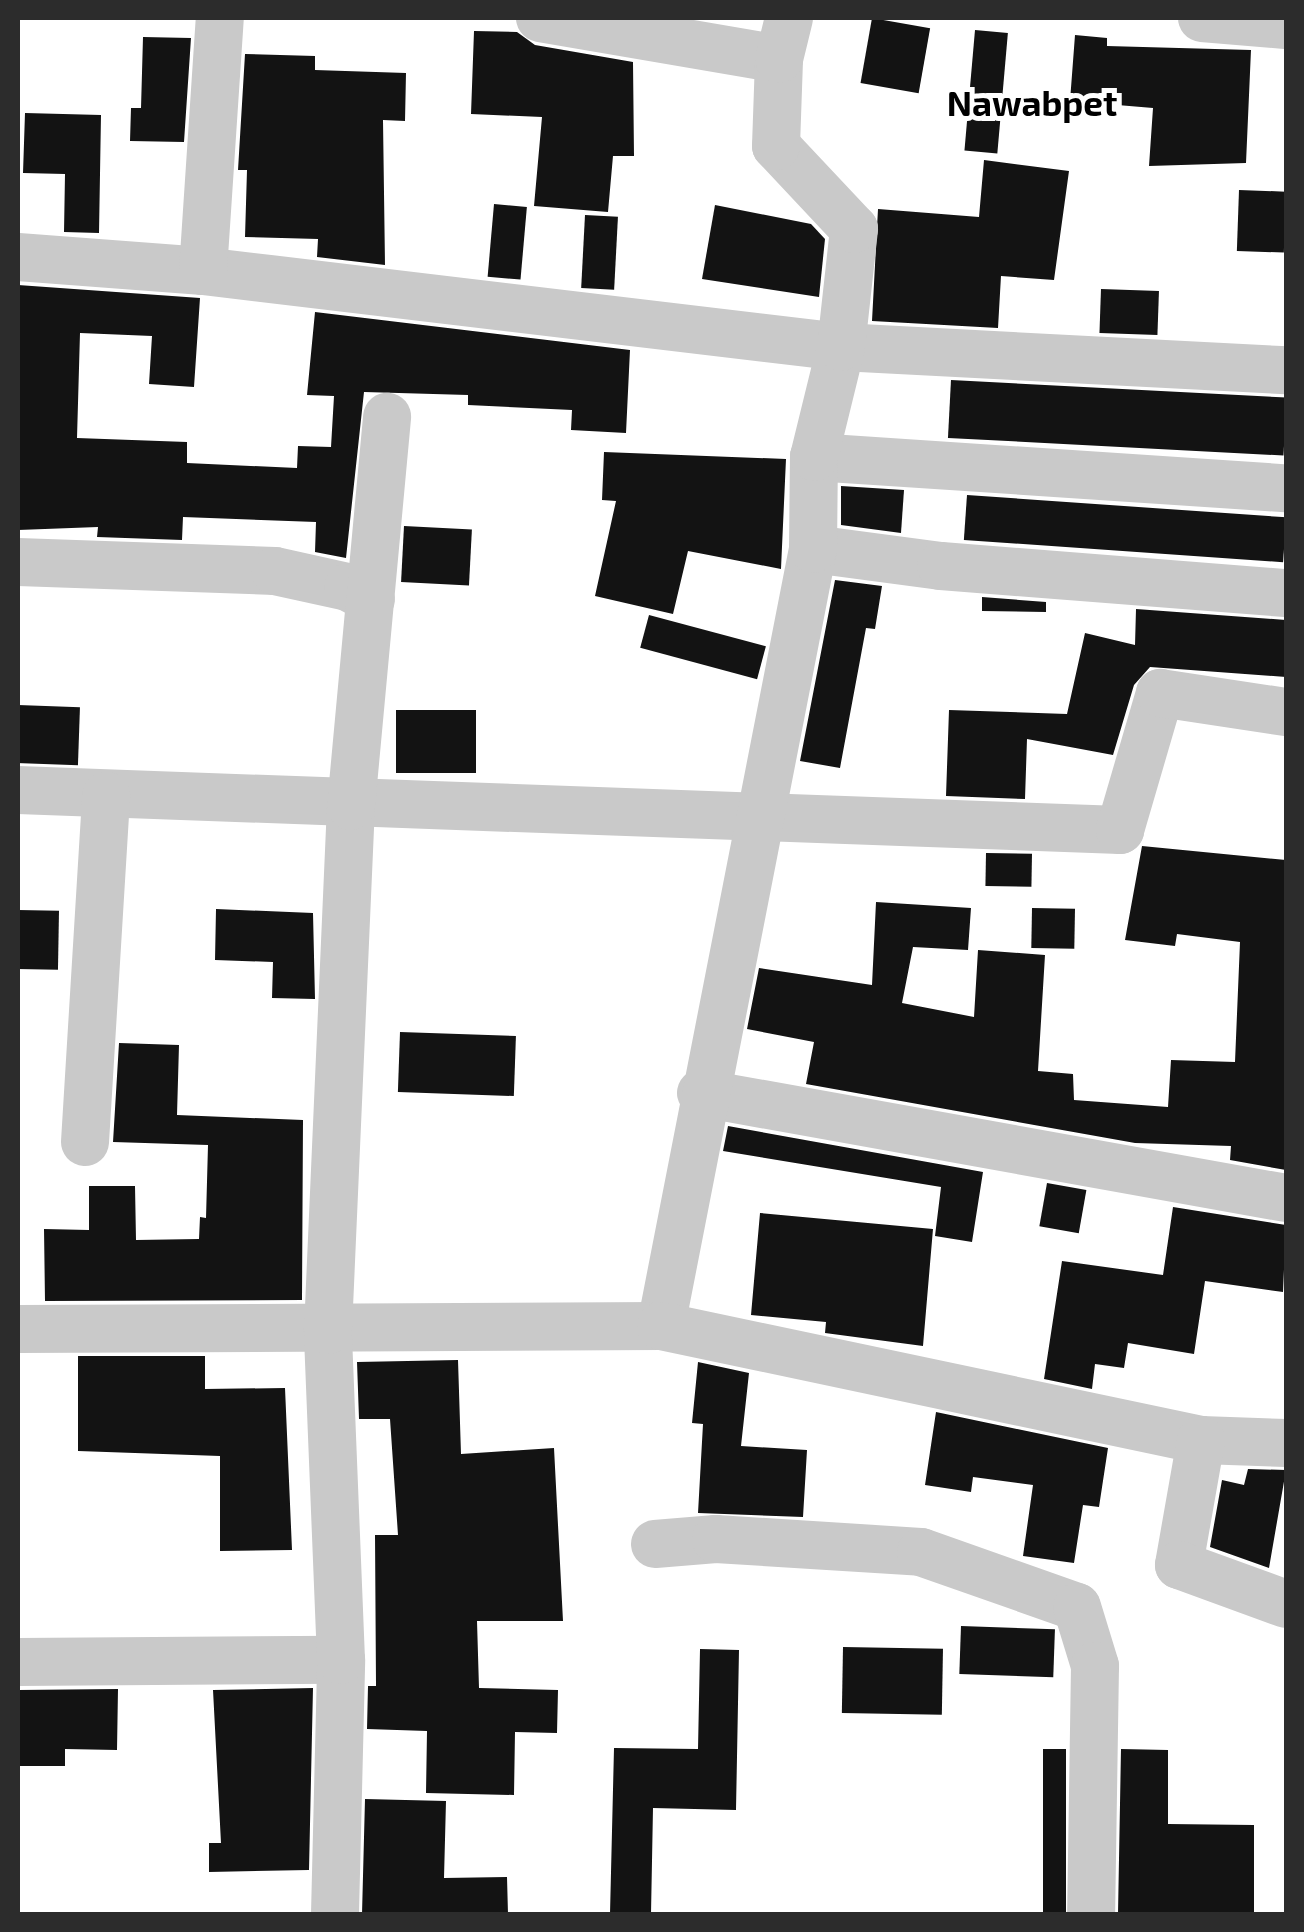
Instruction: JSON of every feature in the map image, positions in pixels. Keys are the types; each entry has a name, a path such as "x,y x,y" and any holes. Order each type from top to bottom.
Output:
{"street":[{"path":"203,271 220,18"},
{"path":"540,18 784,38 776,146 854,229 841,347 814,457 813,549 702,1092 661,1326"},
{"path":"1202,18 1286,24"},
{"path":"18,257 203,271 841,347 1286,370"},
{"path":"335,1914 341,1660 328,1330 352,806 387,417"},
{"path":"814,457 1286,488"},
{"path":"813,549 941,566 1286,593"},
{"path":"18,562 275,572 348,586 370,599"},
{"path":"18,790 756,822 999,822 1120,830 1160,694 1286,712"},
{"path":"85,1142 106,796"},
{"path":"702,1092 1286,1198"},
{"path":"18,1330 661,1326 1201,1440 1286,1443"},
{"path":"1201,1440 1179,1565 1286,1604"},
{"path":"655,1544 716,1539 921,1552 1077,1607 1094,1666 1091,1914"},
{"path":"18,1662 341,1660"}],"building":[{"path":"872,18 930,28 919,93 861,83"},
{"path":"975,30 1008,33 997,153 964,151"},
{"path":"474,31 517,32 535,45 633,62 634,156 613,156 608,212 534,206 542,117 471,114"},
{"path":"1075,35 1107,38 1107,46 1251,50 1246,163 1149,166 1153,108 1070,101"},
{"path":"143,37 191,38 184,142 130,141 131,108 141,108"},
{"path":"245,54 315,56 315,70 406,73 405,121 383,120 385,265 317,257 318,239 245,237 247,170 238,170"},
{"path":"25,113 101,115 99,233 64,232 65,174 23,173"},
{"path":"984,160 1069,171 1054,280 1001,276 998,328 872,321 878,209 979,217"},
{"path":"1239,190 1286,192 1284,253 1237,251"},
{"path":"494,204 527,207 521,280 488,277"},
{"path":"715,205 811,224 825,239 819,297 702,279"},
{"path":"585,215 618,217 614,290 581,288"},
{"path":"18,285 200,298 194,387 149,384 152,336 80,333 77,438 187,442 187,463 297,468 298,446 331,447 334,396 307,395 315,312 630,350 626,433 571,430 572,410 468,405 468,395 364,392 346,558 315,552 316,522 183,517 182,540 97,537 98,527 18,530"},
{"path":"1101,289 1159,291 1157,335 1099,333"},
{"path":"951,380 1286,398 1284,456 948,438"},
{"path":"604,452 786,459 781,569 688,551 673,614 595,596 616,501 602,500"},
{"path":"841,486 904,490 901,533 841,525"},
{"path":"967,495 1286,517 1283,562 964,540"},
{"path":"404,526 472,530 469,585 401,582"},
{"path":"835,580 882,586 875,629 866,628 840,768 800,761"},
{"path":"982,597 1046,602 1046,612 982,611"},
{"path":"1136,609 1286,620 1286,677 1150,667 1134,685 1113,755 1027,739 1025,799 946,796 949,710 1067,714 1085,633 1135,645"},
{"path":"649,615 766,646 757,679 640,648"},
{"path":"18,705 80,707 78,765 18,763"},
{"path":"396,710 476,710 476,773 396,773"},
{"path":"1142,846 1286,860 1286,1170 1230,1160 1231,1146 1135,1143 806,1084 814,1042 747,1029 759,968 872,985 876,902 971,908 968,950 913,947 902,1003 974,1017 978,950 1045,955 1038,1071 1073,1074 1074,1100 1168,1107 1171,1060 1235,1062 1240,942 1177,934 1175,946 1125,940"},
{"path":"986,853 1032,854 1031,887 985,886"},
{"path":"1032,908 1075,909 1074,949 1031,948"},
{"path":"216,909 313,913 315,999 272,998 273,962 215,960"},
{"path":"18,910 59,911 58,970 18,969"},
{"path":"400,1032 516,1036 514,1096 398,1092"},
{"path":"119,1043 179,1045 177,1115 303,1120 302,1300 45,1301 44,1229 89,1230 89,1186 135,1186 136,1240 199,1239 200,1217 206,1218 208,1145 113,1142"},
{"path":"728,1126 983,1172 972,1242 935,1236 941,1187 723,1151"},
{"path":"1047,1183 1086,1190 1079,1233 1039,1226"},
{"path":"1173,1207 1286,1225 1283,1292 1205,1281 1194,1354 1128,1343 1124,1368 1095,1364 1092,1389 1044,1379 1062,1261 1163,1275"},
{"path":"760,1213 933,1229 923,1346 825,1333 826,1322 751,1315"},
{"path":"78,1356 205,1356 205,1389 285,1388 292,1550 220,1551 220,1456 78,1451"},
{"path":"458,1360 461,1454 554,1448 563,1621 477,1621 479,1688 558,1690 557,1733 515,1732 514,1795 426,1793 427,1731 367,1729 368,1686 376,1686 375,1535 398,1535 390,1419 359,1419 357,1362"},
{"path":"698,1362 749,1373 741,1446 807,1450 803,1517 698,1513 703,1424 692,1423"},
{"path":"936,1412 1108,1448 1099,1507 1083,1505 1074,1563 1023,1556 1033,1485 973,1477 971,1492 925,1485"},
{"path":"1248,1469 1286,1470 1269,1568 1210,1547 1222,1480 1244,1485"},
{"path":"961,1626 1055,1629 1053,1677 959,1674"},
{"path":"843,1647 943,1649 942,1715 842,1713"},
{"path":"700,1649 739,1650 736,1810 653,1808 651,1914 610,1914 614,1748 698,1749"},
{"path":"313,1688 309,1870 209,1872 209,1843 221,1843 213,1690"},
{"path":"118,1689 117,1750 65,1749 65,1766 18,1766 18,1690"},
{"path":"1043,1749 1066,1749 1066,1914 1043,1914"},
{"path":"1121,1749 1168,1750 1168,1824 1254,1825 1254,1914 1118,1914"},
{"path":"365,1799 446,1801 444,1878 507,1877 508,1914 362,1914"}],"district":[{"name":"Nawabpet","path":"1032,102"}]}
